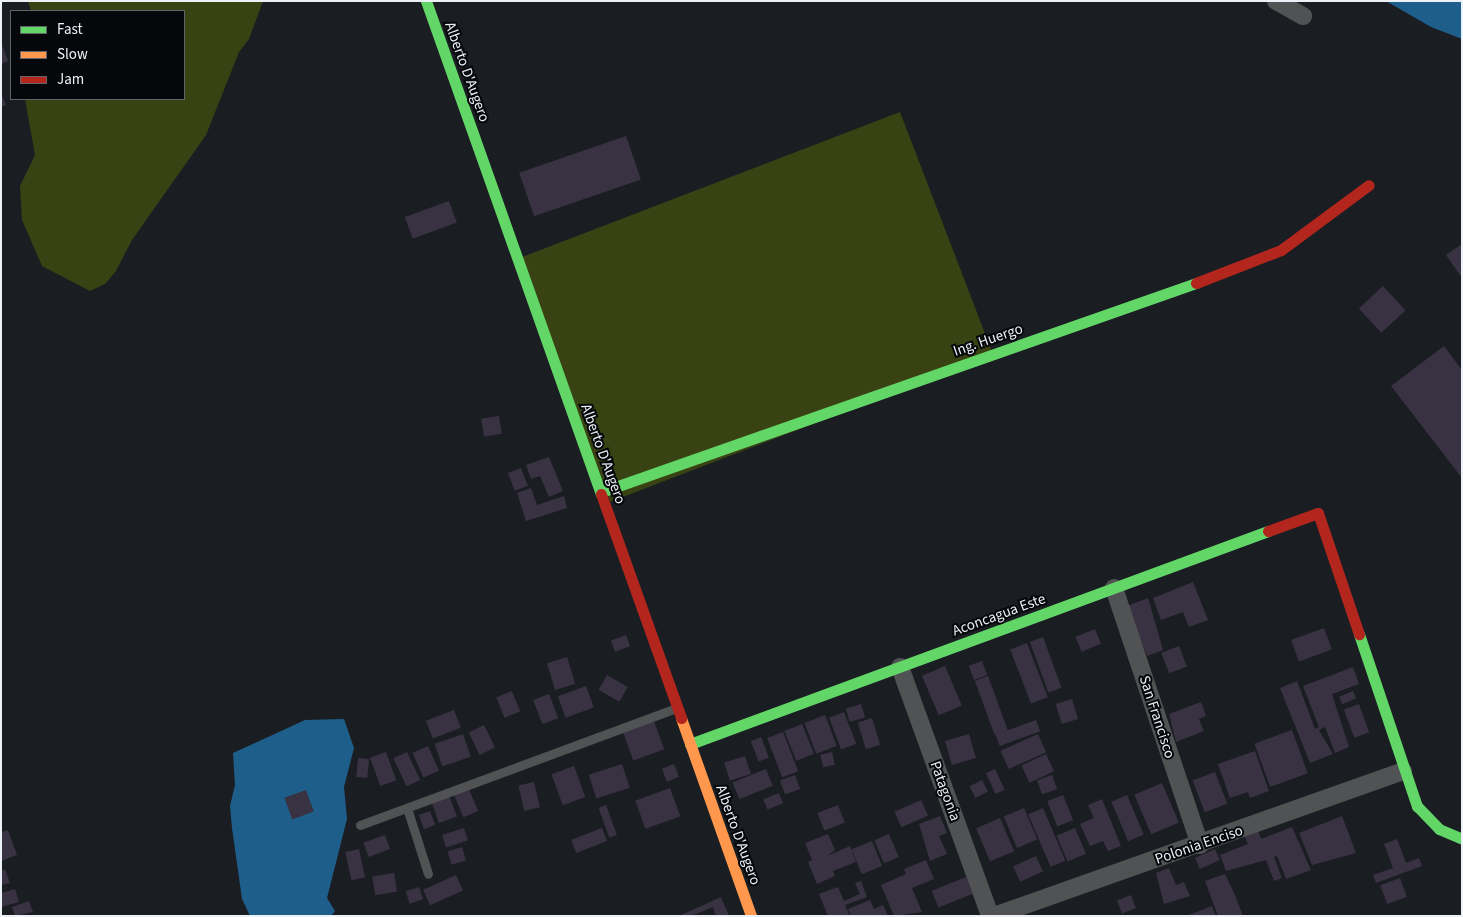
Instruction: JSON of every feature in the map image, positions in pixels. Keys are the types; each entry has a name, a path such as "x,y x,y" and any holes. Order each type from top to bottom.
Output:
{"street":[{"name":"Alberto D'Augero","path":"426,1 751,916"},
{"path":"1276,1 1303,16"},
{"name":"Ing. Huergo","path":"600,492 1250,264 1281,250 1369,185"},
{"name":"Aconcagua Este","path":"690,744 1318,513 1403,771"},
{"name":"San Francisco","path":"1114,588 1200,845"},
{"name":"Patagonia","path":"900,667 990,916"},
{"path":"1403,771 1417,806 1439,829 1462,840"},
{"name":"Polonia Enciso","path":"994,916 1200,845 1403,771"}],"lane":[{"path":"360,825 677,708"},
{"path":"406,808 428,874"}],"green space":[{"path":"28,1 263,1 249,39 239,52 206,135 132,240 116,271 105,284 90,291 42,266 22,220 20,186 35,155 25,100 185,100 185,10 31,10"},
{"path":"900,112 993,355 610,502 517,259"}],"water":[{"path":"1386,1 1462,1 1462,39 1431,27"},
{"path":"344,719 354,748 344,787 347,819 327,898 335,911 331,916 250,916 242,899 232,828 230,806 235,785 233,753 305,720"}],"building":[{"path":"1,42 8,61 1,64"},
{"path":"1,93 6,105 1,107"},
{"path":"626,136 641,179 534,216 519,173"},
{"path":"449,201 457,223 413,239 405,217"},
{"path":"1462,244 1462,278 1446,255"},
{"path":"1383,286 1406,310 1381,333 1359,309"},
{"path":"1444,346 1462,370 1462,478 1391,386"},
{"path":"499,416 502,434 484,437 481,419"},
{"path":"549,457 563,491 549,497 540,476 531,479 526,465"},
{"path":"521,468 528,486 515,491 508,473"},
{"path":"531,488 537,505 564,496 567,508 526,521 517,493"},
{"path":"1193,582 1208,620 1189,627 1183,612 1161,620 1153,598"},
{"path":"1148,598 1163,650 1147,656 1127,606"},
{"path":"1324,628 1332,650 1299,662 1291,640"},
{"path":"1095,629 1101,644 1082,652 1076,637"},
{"path":"626,635 630,646 615,652 611,640"},
{"path":"1043,637 1061,688 1048,693 1030,642"},
{"path":"1027,643 1048,697 1031,704 1010,649"},
{"path":"1179,646 1187,667 1169,673 1161,653"},
{"path":"567,657 575,684 555,690 547,663"},
{"path":"982,661 987,675 974,680 969,666"},
{"path":"945,666 962,706 939,715 922,676"},
{"path":"1353,667 1359,684 1332,694 1349,747 1335,753 1325,727 1319,730 1333,754 1310,763 1280,688 1297,681 1315,729 1319,727 1303,686"},
{"path":"607,675 628,687 619,702 598,690"},
{"path":"988,676 1008,731 995,735 975,681"},
{"path":"586,686 594,708 566,718 558,696"},
{"path":"512,691 520,711 504,718 496,697"},
{"path":"1353,691 1356,698 1342,704 1339,697"},
{"path":"549,694 558,718 542,724 533,700"},
{"path":"1072,699 1078,719 1062,724 1056,704"},
{"path":"1201,702 1206,716 1199,719 1204,731 1176,742 1169,714"},
{"path":"861,704 865,717 850,722 846,709"},
{"path":"1359,704 1369,732 1354,738 1344,709"},
{"path":"454,710 461,728 433,738 426,721"},
{"path":"844,712 856,744 841,749 829,718"},
{"path":"825,715 837,746 816,754 804,723"},
{"path":"872,718 880,745 866,749 858,722"},
{"path":"1036,720 1040,731 1000,746 996,735"},
{"path":"654,721 664,749 633,760 623,732"},
{"path":"802,724 814,754 796,761 784,731"},
{"path":"484,725 495,747 480,755 469,732"},
{"path":"1292,730 1308,773 1270,787 1254,744"},
{"path":"783,732 798,771 782,777 767,738"},
{"path":"463,734 471,757 442,766 435,744"},
{"path":"969,734 976,758 952,765 945,741"},
{"path":"1038,734 1046,752 1009,769 1001,751"},
{"path":"761,737 769,758 759,761 751,741"},
{"path":"428,746 439,771 423,778 412,753"},
{"path":"1255,751 1269,791 1250,798 1248,792 1230,798 1218,764"},
{"path":"386,752 396,780 380,786 370,758"},
{"path":"407,752 420,780 407,786 393,758"},
{"path":"832,752 835,765 823,767 820,755"},
{"path":"1046,754 1054,771 1030,783 1022,765"},
{"path":"745,756 751,774 730,781 724,763"},
{"path":"358,758 369,759 367,778 356,777"},
{"path":"622,764 630,788 596,799 589,775"},
{"path":"674,764 679,777 667,782 662,769"},
{"path":"574,766 585,797 563,805 551,774"},
{"path":"766,769 773,786 739,799 733,782"},
{"path":"995,769 1005,790 996,794 986,773"},
{"path":"1215,772 1227,804 1205,812 1193,781"},
{"path":"795,775 800,789 785,795 780,780"},
{"path":"1052,775 1057,789 1042,795 1037,780"},
{"path":"982,780 988,792 975,798 970,786"},
{"path":"534,782 540,807 524,811 518,786"},
{"path":"1162,783 1179,823 1151,834 1134,795"},
{"path":"468,787 478,811 463,817 453,793"},
{"path":"670,788 680,816 645,829 635,801"},
{"path":"306,790 314,812 292,819 284,798"},
{"path":"779,793 783,803 767,810 763,799"},
{"path":"449,795 457,817 439,823 431,801"},
{"path":"1063,795 1073,820 1057,826 1047,801"},
{"path":"1127,795 1144,835 1128,841 1111,802"},
{"path":"1102,799 1121,846 1108,851 1103,841 1090,846 1080,824 1094,818 1088,805"},
{"path":"921,800 928,816 901,827 895,812"},
{"path":"606,805 617,835 609,838 598,808"},
{"path":"838,805 845,823 824,831 817,813"},
{"path":"1024,808 1037,839 1017,848 1004,817"},
{"path":"1043,808 1065,860 1051,867 1028,814"},
{"path":"430,811 435,825 424,829 419,815"},
{"path":"940,816 947,833 939,836 947,854 930,861 919,824"},
{"path":"1342,816 1356,853 1312,865 1299,833"},
{"path":"1000,818 1014,851 990,861 976,828"},
{"path":"1292,827 1311,870 1286,879 1277,856 1274,857 1282,878 1274,881 1266,860 1226,871 1220,855 1248,844 1244,835 1258,830 1261,839"},
{"path":"464,828 468,840 446,847 442,835"},
{"path":"602,828 607,841 576,853 571,840"},
{"path":"1075,828 1086,854 1068,862 1057,836"},
{"path":"8,830 17,855 1,861 1,832"},
{"path":"828,834 835,850 827,856 850,846 856,862 833,871 835,876 817,884 808,862 812,860 805,843"},
{"path":"889,834 899,857 884,863 874,840"},
{"path":"385,835 390,849 369,857 363,843"},
{"path":"1397,839 1406,863 1419,858 1422,866 1376,883 1373,875 1393,868 1384,844"},
{"path":"872,841 882,866 862,874 852,849"},
{"path":"462,847 466,860 452,865 448,851"},
{"path":"359,849 365,877 351,880 345,852"},
{"path":"1215,849 1220,860 1200,869 1195,858"},
{"path":"1036,856 1043,872 1020,882 1013,866"},
{"path":"926,860 934,879 912,888 922,912 894,916 881,885 906,874 904,869"},
{"path":"1169,868 1176,885 1184,882 1190,896 1164,904 1156,873"},
{"path":"5,869 10,883 1,885 1,871"},
{"path":"394,873 397,892 375,895 372,876"},
{"path":"1225,874 1243,916 1218,916 1205,881"},
{"path":"456,875 463,891 430,905 423,890"},
{"path":"966,877 973,894 938,908 932,891"},
{"path":"1400,878 1407,897 1387,904 1380,885"},
{"path":"861,881 867,897 845,905 850,916 828,916 819,894 838,887 844,901 860,894 855,883"},
{"path":"419,887 423,899 410,904 406,891"},
{"path":"15,889 19,902 1,907 1,893"},
{"path":"1131,895 1136,908 1122,913 1117,900"},
{"path":"721,897 729,916 716,916 713,907 691,916 679,916"},
{"path":"870,900 874,909 883,905 888,916 851,916 848,909"},
{"path":"29,901 33,912 15,916 12,907"},
{"path":"1212,906 1216,916 1186,916"}],"traffic: fast":[{"path":"426,1 601,494"},
{"path":"601,492 1196,283"},
{"path":"690,744 1268,531"},
{"path":"1359,634 1417,806 1439,829 1462,839"}],"traffic: slow":[{"path":"681,718 751,916"}],"traffic: jam":[{"path":"1196,283 1281,250 1369,185"},
{"path":"601,494 681,718"},
{"path":"1268,531 1318,513 1359,634"}]}
